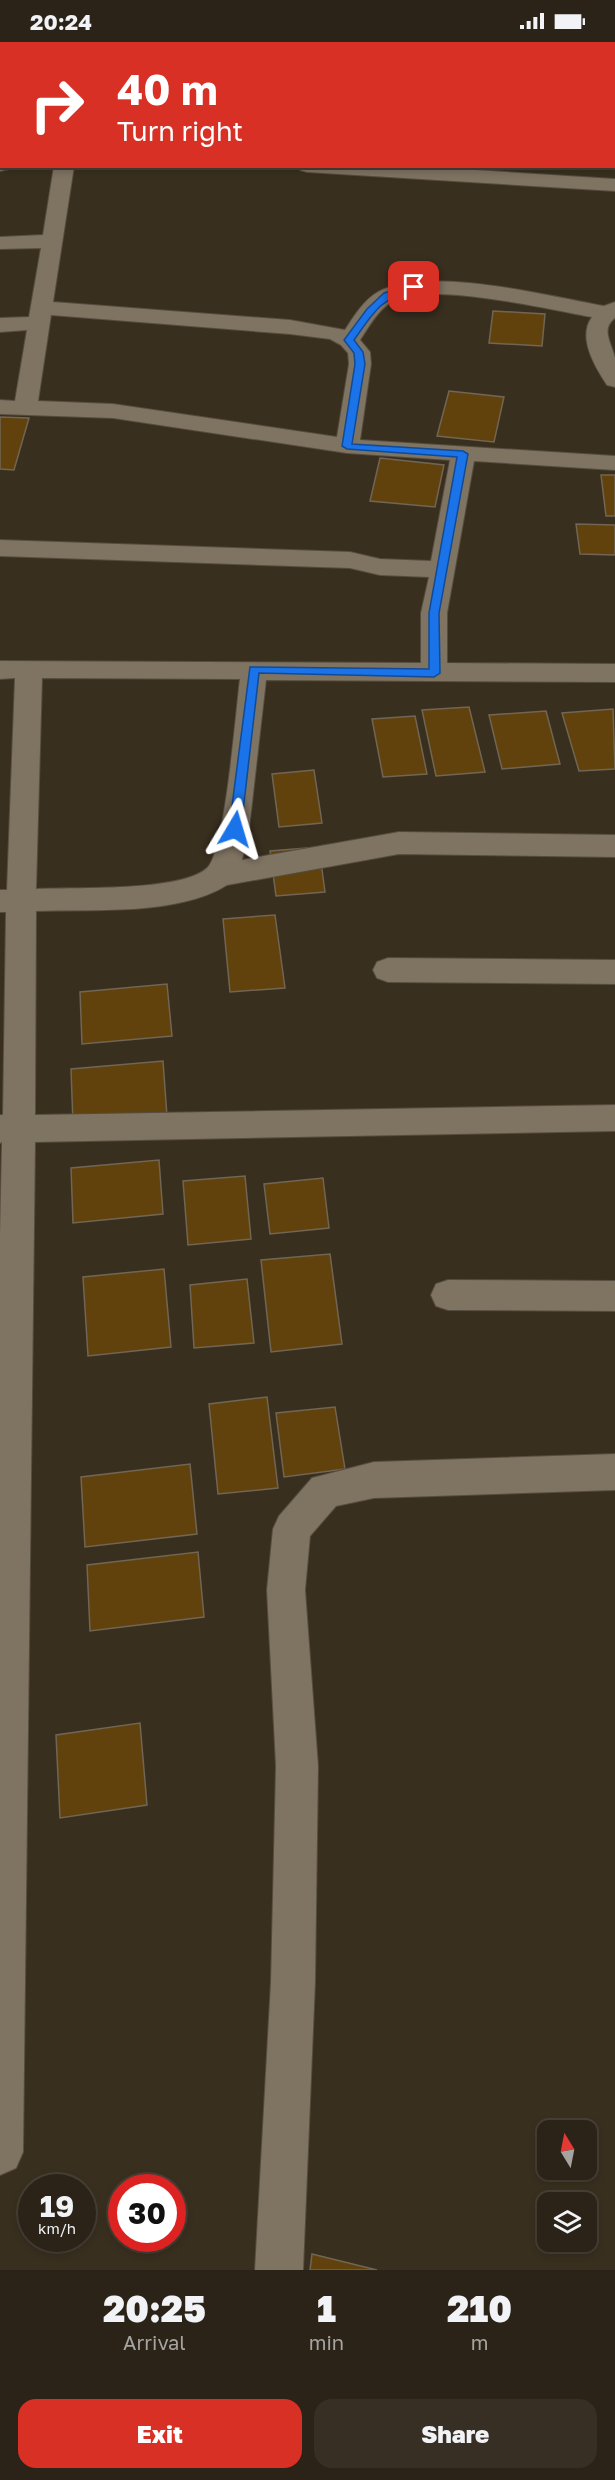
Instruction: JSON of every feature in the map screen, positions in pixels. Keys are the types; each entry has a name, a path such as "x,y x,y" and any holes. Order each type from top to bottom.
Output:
{"street":[{"path":"26,406 64,168"},
{"path":"339,168 615,185"},
{"path":"0,243 52,241"},
{"path":"349,340 370,311 387,295 414,287 445,287 610,311"},
{"path":"610,311 598,321 595,338 615,380"},
{"path":"0,325 40,316 290,327 335,333 349,340 359,352 360,364 347,446"},
{"path":"0,407 26,406 135,414 347,446 615,463"},
{"path":"434,673 434,613 463,454"},
{"path":"0,548 350,560 380,567 442,569"},
{"path":"0,2152 10,1129 10,901 14,669 615,673"},
{"path":"219,875 229,857 235,829 254,670"},
{"path":"10,901 167,895 202,886 219,875 399,843 615,846"},
{"path":"388,970 615,972"},
{"path":"10,1129 615,1118"},
{"path":"448,1295 615,1296"},
{"path":"279,2270 294,1958 297,1766 286,1590 292,1529 325,1491 374,1480 615,1472"}],"building":[{"path":"493,311 545,314 542,346 489,343"},
{"path":"449,391 504,397 494,442 437,436"},
{"path":"0,417 29,418 14,470 0,469"},
{"path":"380,458 444,465 435,507 370,501"},
{"path":"601,475 615,475 615,516 606,516"},
{"path":"576,524 615,525 615,555 580,554"},
{"path":"469,707 485,772 436,776 422,710"},
{"path":"613,709 615,769 579,771 562,713"},
{"path":"546,711 560,764 502,769 489,715"},
{"path":"415,716 427,774 383,777 372,719"},
{"path":"314,770 322,823 279,827 272,774"},
{"path":"319,847 325,892 276,896 270,851"},
{"path":"275,915 285,988 230,992 223,919"},
{"path":"167,984 172,1036 82,1044 80,992"},
{"path":"163,1061 167,1116 73,1124 71,1069"},
{"path":"159,1160 163,1214 73,1223 71,1168"},
{"path":"245,1176 251,1239 188,1245 183,1181"},
{"path":"323,1178 329,1228 270,1234 264,1184"},
{"path":"330,1254 342,1344 271,1352 261,1260"},
{"path":"164,1269 171,1347 88,1356 83,1277"},
{"path":"247,1279 254,1343 194,1348 190,1285"},
{"path":"267,1397 278,1488 218,1494 209,1404"},
{"path":"335,1407 345,1469 284,1477 276,1413"},
{"path":"190,1464 197,1534 85,1547 81,1477"},
{"path":"198,1552 204,1617 90,1631 87,1565"},
{"path":"140,1723 147,1805 60,1818 56,1735"},
{"path":"312,2254 377,2270 310,2270"}],"route":[{"path":"235,829 254,670 434,673 434,613 463,454 347,446 360,364 359,352 349,340 370,311 387,295 414,287"}]}
